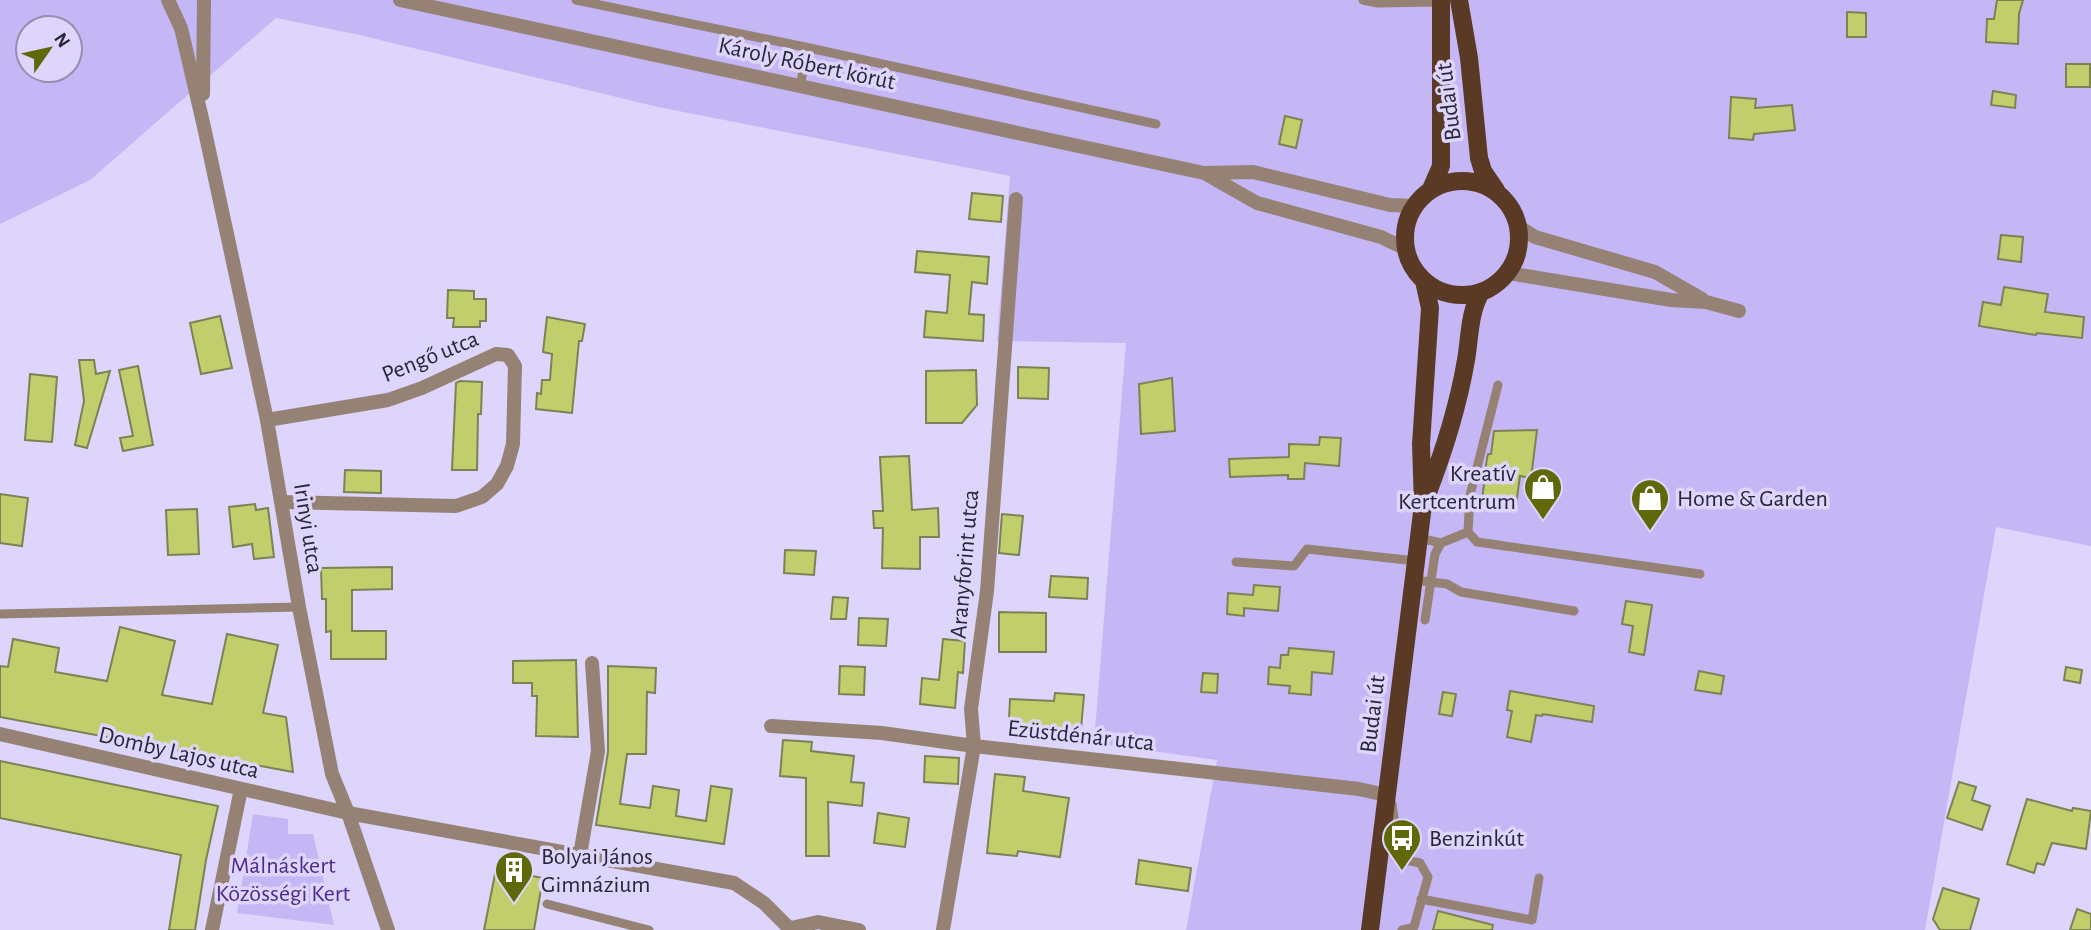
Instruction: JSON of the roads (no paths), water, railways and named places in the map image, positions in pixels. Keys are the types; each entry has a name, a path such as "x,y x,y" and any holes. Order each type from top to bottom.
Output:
{"main road":[{"name":"Budai út","path":"1459,0 1469,58 1479,158 1483,171 1498,193"},
{"name":"Budai út","path":"1432,189 1440,166 1441,1"},
{"path":"1465,180 1477,182 1498,193 1515,214 1519,227 1518,251 1508,272 1496,284 1481,292 1451,294 1424,281 1413,266 1406,249 1405,234 1414,206 1432,189 1442,184 1465,180"},
{"name":"Budai út","path":"1370,930 1387,787 1422,580 1416,561 1423,505 1421,444 1430,309 1424,281"},
{"name":"Budai út","path":"1423,505 1447,443 1466,360 1474,304 1481,292"}],"street":[{"name":"Irinyi utca","path":"168,0 181,28 267,420 299,607 332,774 388,930"},
{"name":"Irinyi utca","path":"204,0 204,127"},
{"name":"Károly Róbert körút","path":"400,0 1204,173 1253,172 1390,205 1414,206"},
{"name":"Károly Róbert körút","path":"1204,173 1257,203 1381,237 1406,249"},
{"name":"Aranyforint utca","path":"943,930 974,746 971,709 987,591 1016,199"},
{"path":"1519,227 1535,237 1655,272 1706,302"},
{"path":"1508,272 1671,300 1706,302 1739,311"},
{"name":"Pengő utca","path":"267,420 388,400 422,388 496,354 508,355 515,366 513,444 507,466 498,484 481,497 456,506 282,502"},
{"path":"580,855 598,751 592,663"},
{"name":"Ezüstdénár utca","path":"771,726 882,733 974,746 1359,789 1387,787"},
{"name":"Domby Lajos utca","path":"0,734 348,813 734,883 764,903 791,929"},
{"path":"212,930 241,789"},
{"path":"791,929 818,922 859,930"}],"lane":[{"path":"576,0 1156,124"},
{"path":"1363,0 1377,3 1441,1"},
{"path":"801,85 805,47"},
{"path":"1498,385 1470,495 1468,532 1476,542 1700,574"},
{"path":"1419,538 1440,544 1468,532"},
{"path":"1425,620 1422,580 1440,544"},
{"path":"1236,562 1294,566 1307,549 1416,561"},
{"path":"1422,580 1447,584 1461,592 1574,611"},
{"path":"0,614 299,607"},
{"path":"1387,787 1400,859 1420,863 1428,877 1414,926 1402,930"},
{"path":"1421,899 1531,925 1539,878"},
{"path":"547,904 649,930"}],"place":[{"name":"Kreatív Kertcentrum","path":"1543,521"},
{"name":"Home & Garden","path":"1650,532"},
{"name":"Benzinkút","path":"1402,872"},
{"name":"Bolyai János Gimnázium","path":"514,904"}],"park label":[{"name":"Málnáskert Közösségi Kert","path":"283,879"}]}
